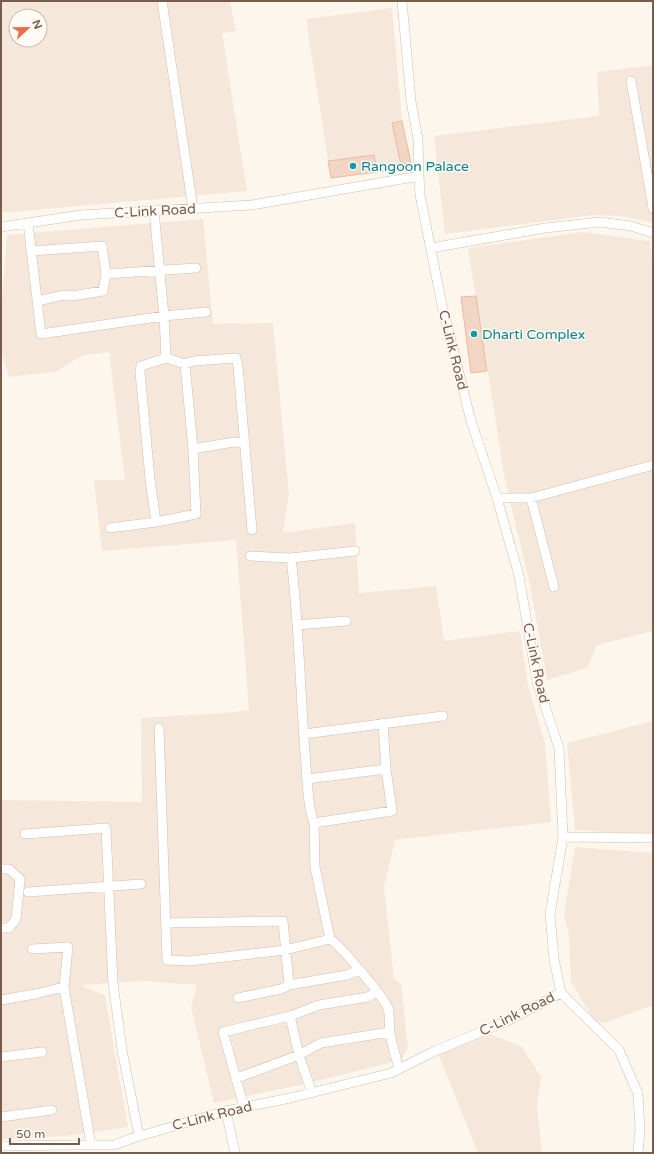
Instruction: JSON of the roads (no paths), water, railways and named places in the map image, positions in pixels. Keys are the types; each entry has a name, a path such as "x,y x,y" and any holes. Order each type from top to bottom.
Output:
{"street":[{"path":"162,1 193,209"},
{"path":"402,1 411,101 418,139 419,176"},
{"path":"631,81 653,208"},
{"path":"643,152 653,150"},
{"name":"C-Link Road","path":"1,227 81,215 252,205 340,191 419,176 420,195 442,305 471,420 497,498 519,576 537,682 559,748 563,836 550,914 554,959 561,993 507,1021 435,1051 391,1073 312,1093 226,1111 139,1136 114,1145 1,1146"},
{"path":"154,211 164,316 166,358"},
{"path":"431,248 545,228 600,222 631,226 653,232"},
{"path":"28,223 41,334 164,316 206,312"},
{"path":"31,251 102,246 106,274 103,291 72,296 64,295 37,301"},
{"path":"106,274 159,269 196,268"},
{"path":"156,522 150,479 140,372 141,366 166,358 184,364 193,361 236,358 238,366 252,530"},
{"path":"110,528 156,522 196,514 193,449 184,364"},
{"path":"193,449 234,442 245,443"},
{"path":"497,498 531,498 653,465"},
{"path":"531,498 554,587"},
{"path":"250,556 291,558 355,551"},
{"path":"291,558 297,624 307,779 311,817 314,823 315,868 330,939"},
{"path":"297,624 346,621"},
{"path":"304,734 443,716"},
{"path":"314,823 392,811 386,769 383,723"},
{"path":"159,728 167,960 190,962 285,950 330,939 336,942 377,992 388,1008 390,1032 399,1069"},
{"path":"307,779 386,769"},
{"path":"25,834 106,828 113,983 122,1050 139,1136"},
{"path":"563,836 653,838"},
{"path":"1,869 9,869 20,879 16,919 9,928 1,928"},
{"path":"28,892 141,884"},
{"path":"166,923 283,921 288,985"},
{"path":"32,949 68,946 64,987 92,1145"},
{"path":"238,998 281,989 288,985 347,975 359,970"},
{"path":"1,1000 64,987"},
{"path":"244,1107 223,1032 290,1016 319,1005 368,997 377,992"},
{"path":"561,993 619,1050 638,1094 640,1129 638,1153"},
{"path":"290,1016 299,1055 312,1093"},
{"path":"236,1078 299,1055 321,1043 390,1032"},
{"path":"1,1057 42,1052"},
{"path":"1,1117 52,1110"},
{"path":"226,1111 235,1153"}],"place":[{"name":"Rangoon Palace","path":"353,166"},
{"name":"Dharti Complex","path":"474,334"}]}
